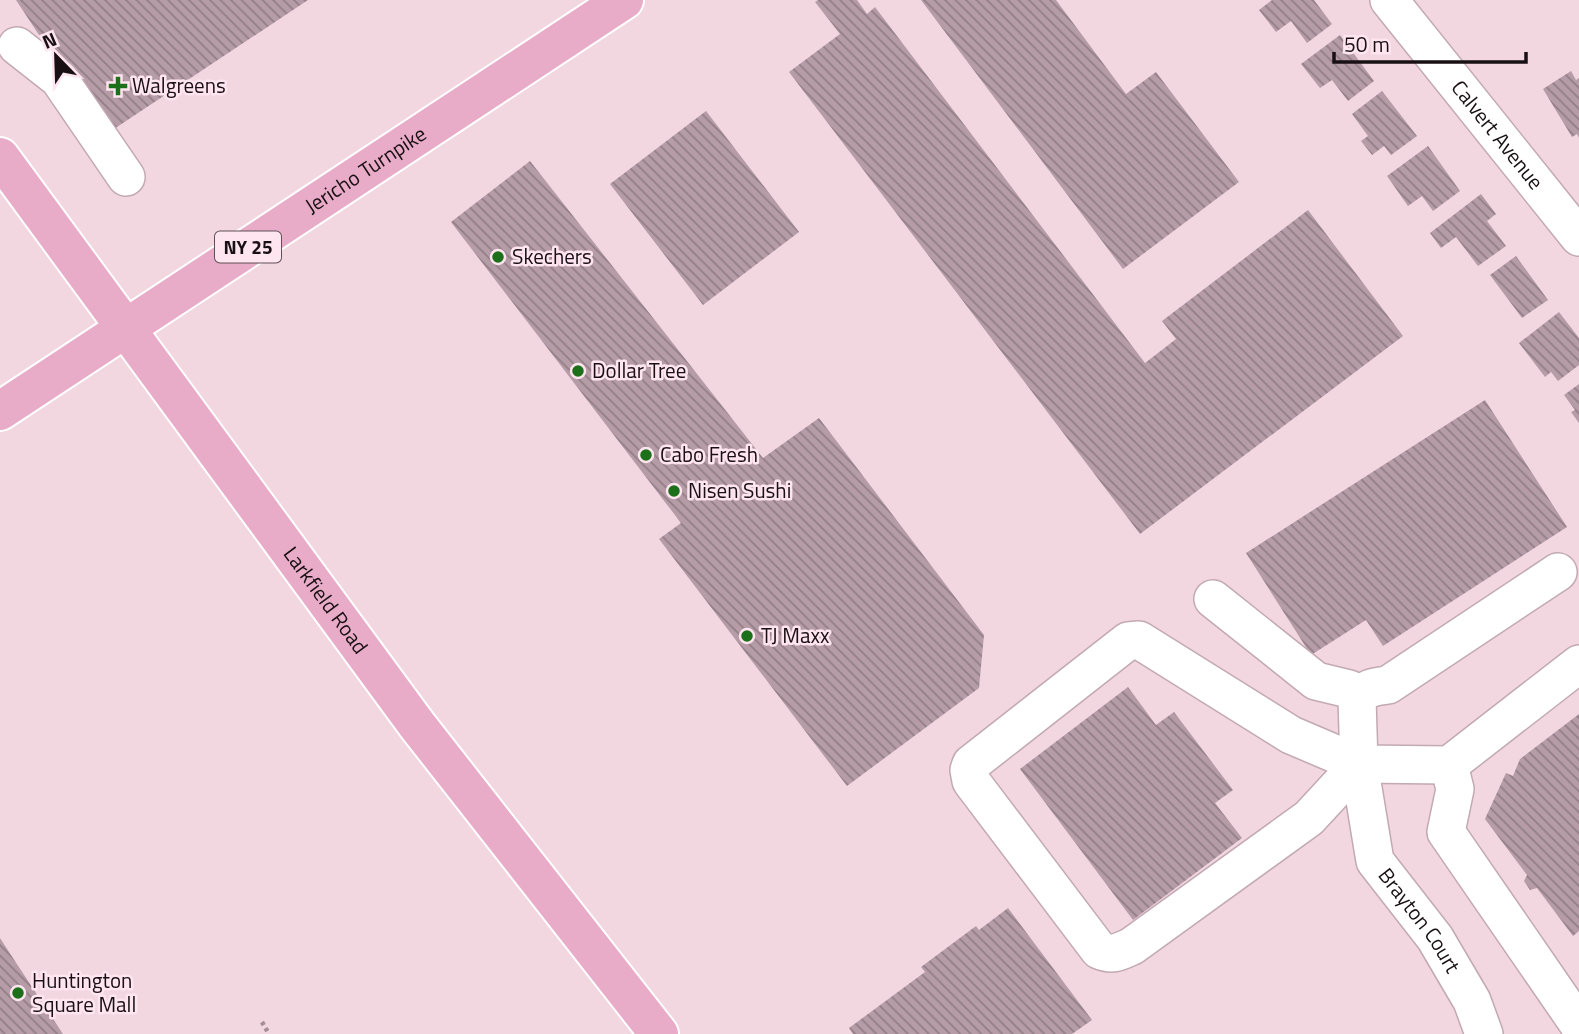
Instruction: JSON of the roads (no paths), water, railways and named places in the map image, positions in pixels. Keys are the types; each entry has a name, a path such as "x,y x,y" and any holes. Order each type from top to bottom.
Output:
{"main road":[{"name":"Jericho Turnpike","path":"0,411 624,0"},
{"name":"Larkfield Road","path":"0,157 417,725 659,1034"}],"street":[{"name":"Calvert Avenue","path":"1389,0 1579,237"},
{"path":"17,46 59,79 126,177"},
{"path":"1213,599 1316,681 1349,690 1357,699 1364,691 1388,685 1558,572"},
{"path":"1359,764 1309,818 1132,946 1109,954 1099,950 1091,940 971,781 969,770 971,764 1128,641 1139,640 1292,735 1359,764 1449,765 1579,664"},
{"name":"Brayton Court","path":"1357,699 1359,764 1375,861 1435,938 1472,1001 1484,1034"},
{"path":"1449,765 1455,789 1446,832 1579,1025"}],"place":[{"name":"Walgreens","path":"118,86"},
{"name":"Skechers","path":"498,257"},
{"name":"Dollar Tree","path":"578,371"},
{"name":"Cabo Fresh","path":"646,455"},
{"name":"Nisen Sushi","path":"674,491"},
{"name":"TJ Maxx","path":"747,636"},
{"name":"Huntington Square Mall","path":"18,993"}]}
